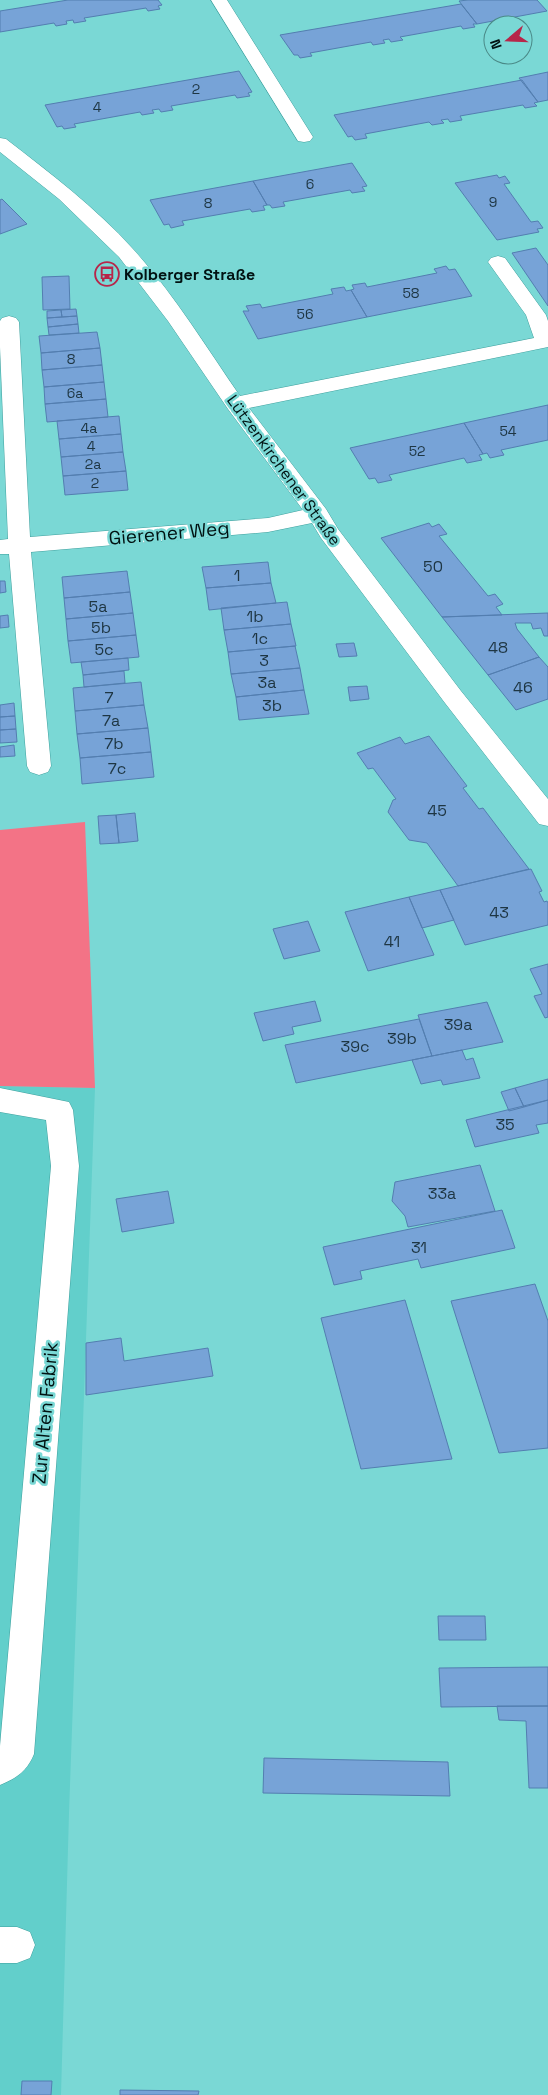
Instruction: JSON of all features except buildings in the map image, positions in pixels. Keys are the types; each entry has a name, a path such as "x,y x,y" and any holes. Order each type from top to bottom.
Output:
{"street":[{"path":"219,0 304,137"},
{"name":"Lützenkirchener Straße","path":"0,142 66,195 126,254 176,317 236,404 318,514 329,533 453,697 548,817"},
{"path":"236,404 545,342 536,315 498,262"},
{"path":"10,322 9,546 39,766"},
{"name":"Gierener Weg","path":"9,546 268,525 318,514"},
{"name":"Zur Alten Fabrik","path":"0,1100 59,1110 65,1166 17,1754 0,1768"}],"shaded area":[{"path":"85,822 95,1088 0,1086 0,830"},
{"path":"0,1086 95,1088 69,1813 61,2095 0,2095"}],"place":[{"name":"Kolberger Straße","path":"107,274"}]}
